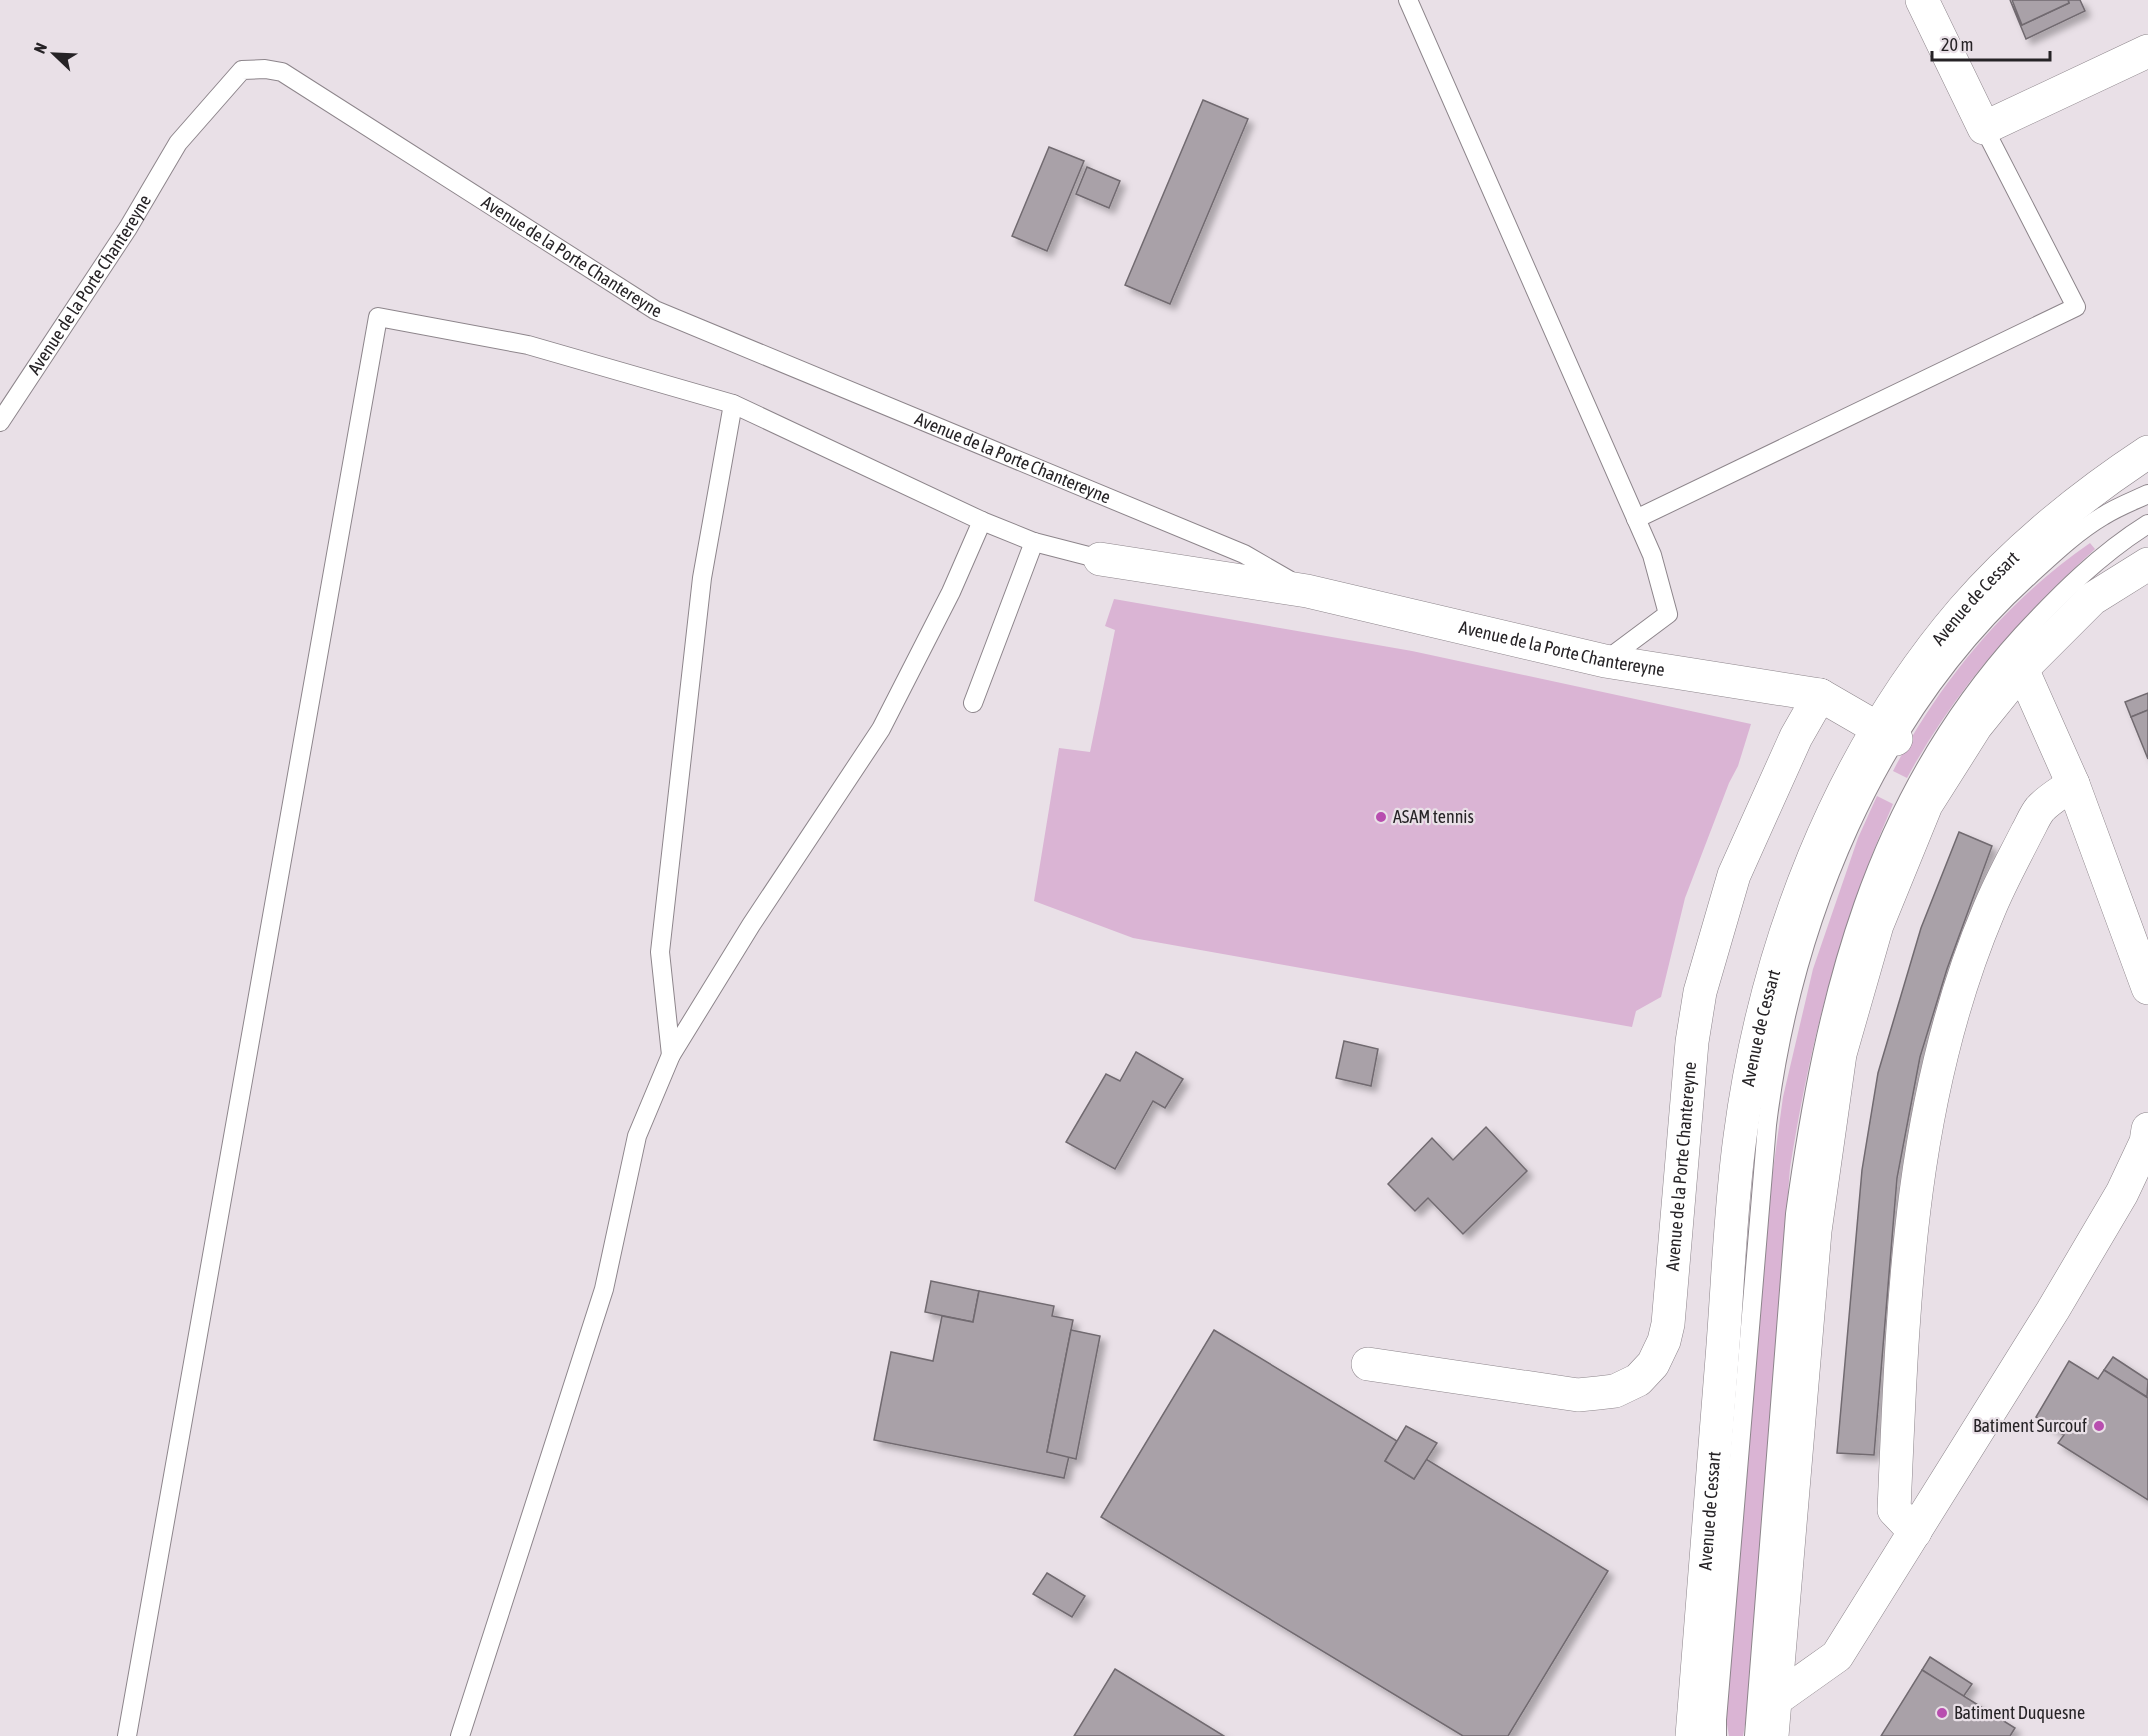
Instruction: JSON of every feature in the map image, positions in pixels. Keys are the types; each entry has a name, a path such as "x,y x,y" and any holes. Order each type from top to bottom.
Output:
{"street":[{"path":"1922,0 1984,128 2148,51"},
{"name":"Avenue de Cessart","path":"1692,1736 1740,1136 1764,1006 1798,898 1831,819 1887,734 1922,663 1957,618 2014,557 2080,501 2148,452"},
{"name":"Avenue de la Porte Chantereyne","path":"1100,559 1307,591 1605,661 1820,695 1887,734"},
{"path":"1772,1736 1815,1231 1840,1054 1877,925 1926,805 1976,726 2022,669 2092,599 2148,564"},
{"path":"2022,669 2073,784 2148,988"},
{"name":"Avenue de la Porte Chantereyne","path":"1368,1364 1578,1395 1615,1391 1638,1380 1653,1364 1664,1341 1668,1324 1692,1042 1700,992 1734,875 1776,779 1820,695"},
{"path":"1915,1532 1894,1510 1899,1403 1907,1263 1919,1157 1941,1052 1972,950 2001,882 2040,809 2073,784"},
{"path":"1774,1700 1837,1656 2025,1356 2122,1193 2146,1142 2148,1129"}],"lane":[{"path":"1408,0 1652,555 1668,614 1605,661"},
{"name":"Avenue de la Porte Chantereyne","path":"0,422 128,228 178,143 242,70 265,69 282,72 655,310 1244,554 1307,591"},
{"path":"1636,519 2076,307 1984,128"},
{"name":"Avenue de la Porte Chantereyne","path":"127,1736 378,316 528,345 733,404 982,521 1034,542 1100,559"},
{"path":"671,1055 660,952 702,578 733,404"},
{"path":"1718,1736 1718,1708 1761,1183 1775,1059 1810,931 1831,871 1887,734 1982,621 2018,585 2059,548 2103,516 2148,494"},
{"path":"460,1736 604,1289 637,1136 671,1055 751,925 881,729 951,592 982,521"},
{"path":"1754,1736 1795,1214 1807,1129 1825,1034 1842,967 1887,842 1908,796 1948,728 2002,657 2042,613 2080,576 2123,540 2148,524"},
{"path":"973,703 1034,542"}],"shaded area":[{"path":"2090,543 2095,549 2016,627 1968,684 1946,714 1907,778 1893,771 1932,706 1978,645 2031,590"},
{"name":"ASAM tennis","path":"1114,599 1412,651 1751,724 1738,766 1729,783 1685,898 1661,997 1636,1011 1632,1027 1133,938 1034,901 1059,748 1090,752 1115,630 1105,626"},
{"path":"1877,796 1893,804 1858,894 1830,983 1808,1073 1790,1168 1747,1713 1743,1736 1729,1736 1725,1713 1767,1214 1783,1097 1813,969 1858,838"}],"building":[{"path":"2010,0 2022,25 2069,3 2068,0 2080,0 2085,11 2026,39"},
{"path":"2012,0 2068,0 2069,3 2022,25"},
{"path":"1203,100 1248,119 1170,304 1125,285"},
{"path":"1049,147 1084,161 1047,251 1012,236"},
{"path":"1087,167 1120,181 1109,208 1076,194"},
{"path":"2148,693 2148,710 2131,717 2125,702"},
{"path":"2148,710 2148,759 2131,717"},
{"path":"1959,832 1992,846 1947,969 1920,1057 1897,1178 1874,1455 1837,1453 1862,1170 1878,1073 1921,928"},
{"path":"1344,1041 1378,1049 1371,1086 1336,1078"},
{"path":"1136,1052 1183,1079 1165,1108 1153,1101 1115,1169 1066,1142 1106,1074 1120,1081"},
{"path":"1486,1127 1527,1171 1463,1234 1428,1198 1415,1211 1388,1184 1432,1138 1453,1160"},
{"path":"931,1281 979,1291 973,1322 925,1312"},
{"path":"979,1291 1054,1306 1052,1316 1073,1320 1047,1452 1069,1456 1064,1478 874,1440 891,1352 933,1361 942,1316 973,1322"},
{"path":"1071,1330 1100,1336 1076,1459 1047,1452"},
{"path":"1214,1330 1397,1441 1385,1461 1414,1479 1426,1459 1608,1571 1508,1736 1463,1736 1101,1517"},
{"path":"2113,1357 2148,1380 2147,1397 2104,1370"},
{"name":"Batiment Surcouf","path":"2069,1361 2098,1379 2104,1370 2148,1398 2148,1500 2058,1443 2064,1435 2036,1417"},
{"path":"1406,1426 1437,1443 1414,1479 1385,1461"},
{"path":"1047,1573 1085,1596 1072,1617 1033,1594"},
{"path":"1930,1657 1972,1684 1963,1697 1922,1670"},
{"path":"1115,1669 1224,1736 1074,1736"},
{"name":"Batiment Duquesne","path":"1922,1670 2015,1728 2010,1736 1881,1736"}],"place":[{"name":"ASAM tennis","path":"1381,817"},
{"name":"Batiment Surcouf","path":"2099,1426"},
{"name":"Batiment Duquesne","path":"1942,1713"}]}
